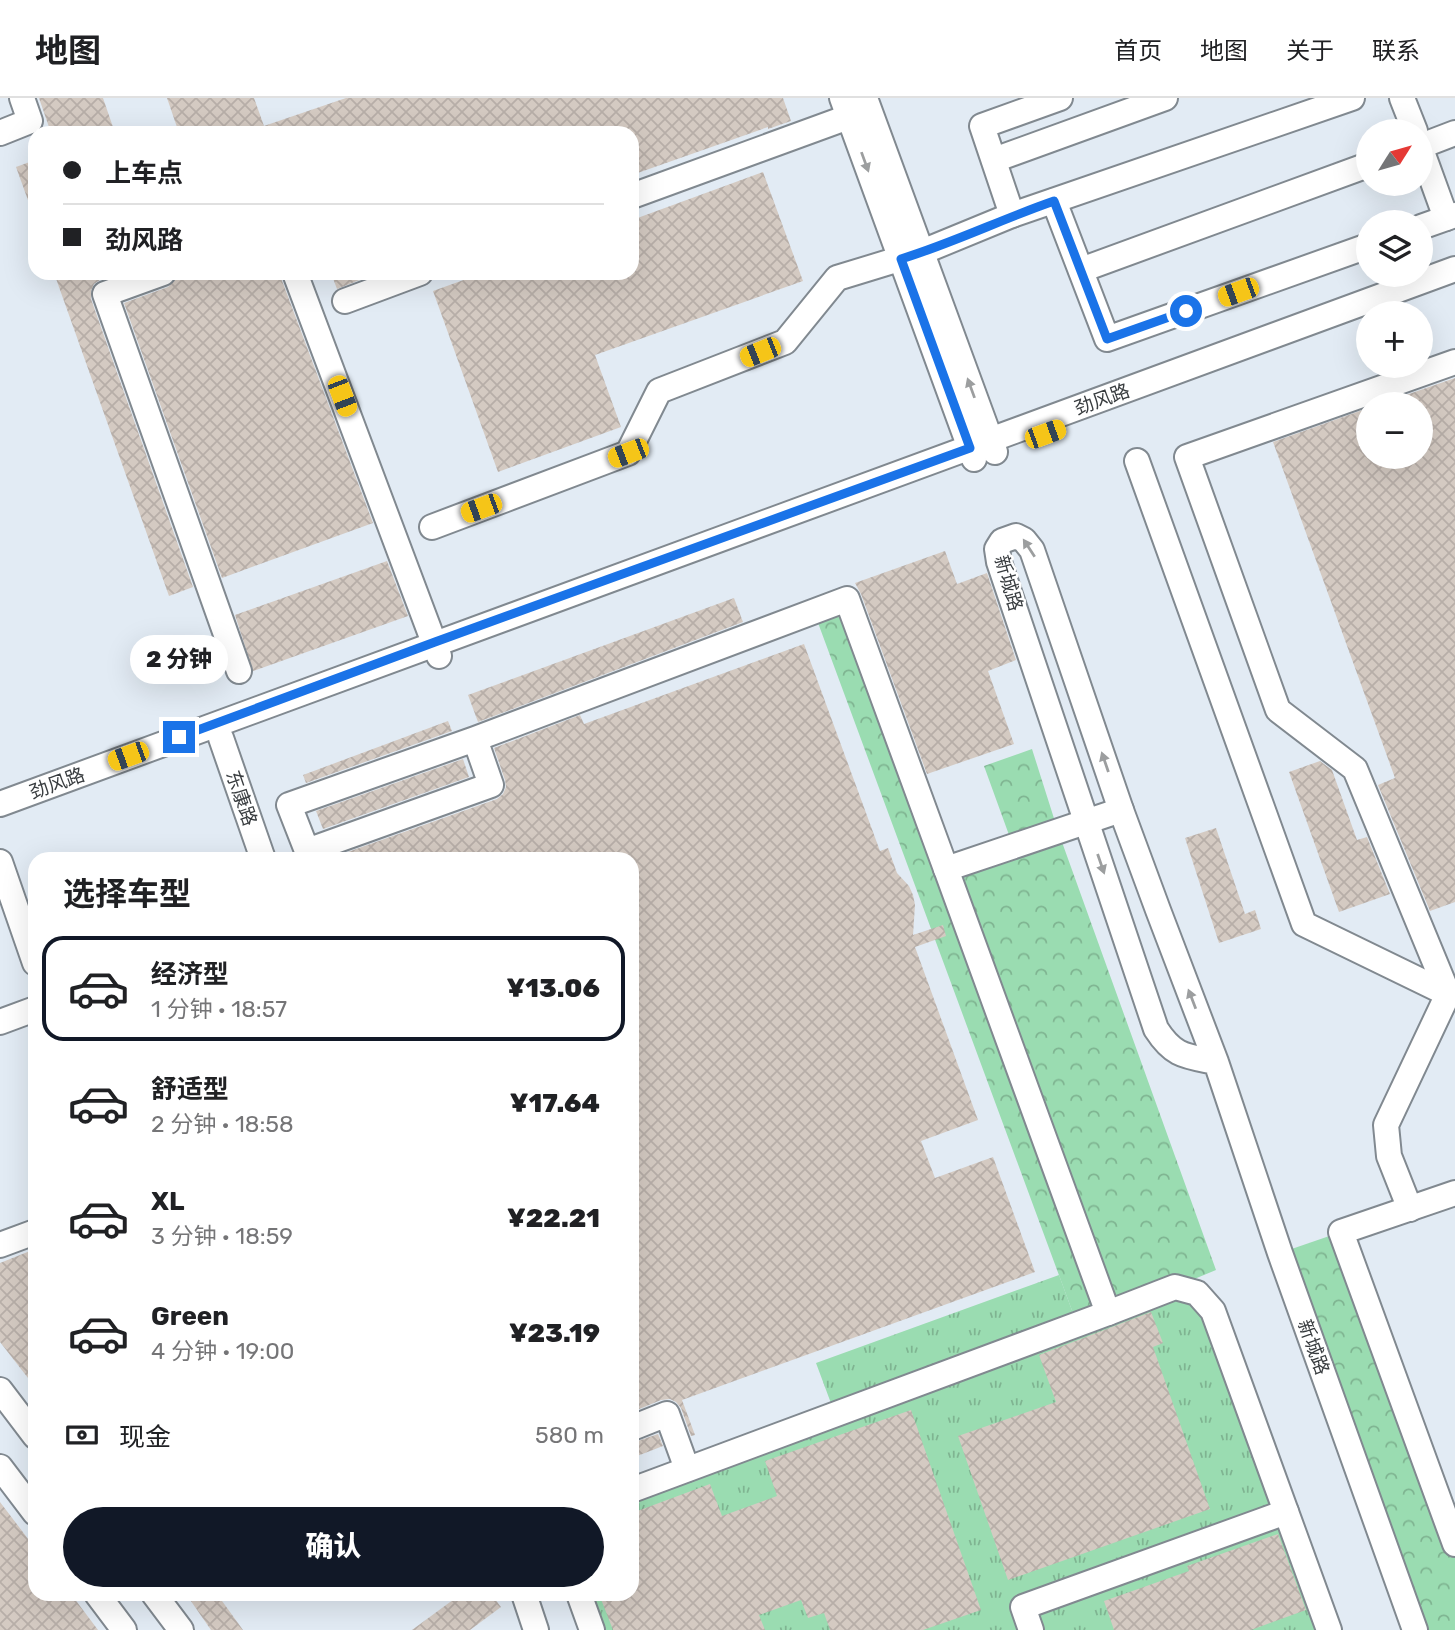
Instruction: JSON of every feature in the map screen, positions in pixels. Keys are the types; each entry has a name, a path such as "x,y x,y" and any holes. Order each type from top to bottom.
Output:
{"street":[{"path":"0,133 30,121 22,98"},
{"path":"1012,215 982,126 1059,98"},
{"path":"994,160 1165,98"},
{"path":"432,527 628,453 659,391 785,342 837,278 911,256 1012,215 1352,98"},
{"path":"1402,98 1410,119"},
{"path":"639,193 856,105 982,450"},
{"path":"1433,142 1455,133"},
{"path":"1081,270 1356,169"},
{"path":"1433,175 1451,217 1433,224"},
{"path":"1054,201 1107,339 1356,250"},
{"name":"劲风路","path":"0,804 437,649 982,450 1455,269"},
{"path":"144,280 105,294 239,671"},
{"path":"298,280 437,649"},
{"path":"345,301 401,280"},
{"path":"1413,301 1455,286"},
{"name":"劲风路","path":"982,450 1356,321"},
{"path":"1410,1209 1389,1156 1386,1125 1452,993 1355,769 1278,710 1187,457 1455,362"},
{"path":"1137,461 1304,924 1452,993"},
{"name":"新城路","path":"1216,1062 1178,1054 1165,1043 1156,1029 999,562 997,550 1002,541 1016,536 1024,540 1032,550 1162,922 1216,1062 1280,1253 1415,1630"},
{"path":"475,739 491,785 307,851 289,805 475,739 848,598 1108,1313"},
{"name":"劲风路","path":"0,820 221,738 437,649"},
{"name":"东康路","path":"221,738 261,852"},
{"path":"946,869 1122,810"},
{"path":"0,862 28,943"},
{"path":"0,1022 28,1012"},
{"path":"1455,1193 1341,1232 1455,1544"},
{"path":"0,1245 28,1235"},
{"path":"639,1487 1175,1287 1197,1293 1213,1311 1329,1630"},
{"path":"0,1390 28,1427"},
{"path":"639,1425 667,1414 687,1469"},
{"path":"0,1467 28,1504"},
{"path":"1031,1630 1023,1607 1286,1511"},
{"path":"102,1601 124,1630"},
{"path":"159,1601 181,1630"},
{"path":"526,1601 536,1630"},
{"path":"582,1601 592,1630"}],"green space":[{"path":"847,599 946,869 1013,846 984,766 1032,749 1058,831 1216,1270 1077,1324 814,612"},
{"path":"1341,1232 1455,1544 1455,1630 1415,1630 1280,1253"},
{"path":"1059,1275 1077,1324 1197,1293 1330,1630 592,1630 582,1601 639,1601 639,1487 835,1414 816,1363"}],"building":[{"path":"39,98 103,98 113,126 49,126"},
{"path":"167,98 254,98 264,126 177,126"},
{"path":"346,98 783,98 791,121 639,173 639,126 264,126"},
{"path":"28,163 28,200 16,167"},
{"path":"763,172 803,281 595,355 621,427 498,472 433,291 464,280 639,280 639,217"},
{"path":"56,280 100,280 94,284 91,299 193,587 169,596"},
{"path":"175,280 282,280 373,523 222,578 124,303 168,287"},
{"path":"334,280 360,280 337,289"},
{"path":"1455,378 1455,902 1430,911 1378,785 1395,778 1273,442 1356,412 1356,469 1433,469 1433,392 1415,392"},
{"path":"945,551 957,584 987,573 1016,660 988,671 1014,744 927,774 855,583"},
{"path":"387,561 408,616 253,671 235,615"},
{"path":"734,598 743,622 478,722 468,695"},
{"path":"804,644 880,851 888,848 897,873 913,895 913,935 943,925 946,936 915,947 978,1120 921,1141 935,1178 993,1157 1035,1272 682,1400 695,1435 691,1436 681,1408 676,1402 670,1399 661,1400 639,1409 639,852 348,852 497,799 506,787 494,748 580,715 584,724"},
{"path":"448,721 452,731 306,783 303,775"},
{"path":"463,759 469,777 323,829 316,811"},
{"path":"1320,761 1332,770 1357,840 1367,837 1390,894 1339,912 1289,772"},
{"path":"1216,828 1245,914 1255,910 1261,929 1219,943 1185,838"},
{"path":"28,1252 28,1378 0,1342 0,1263"},
{"path":"1151,1312 1163,1343 1153,1347 1210,1509 1008,1580 958,1436 1056,1402 1039,1355"},
{"path":"911,1410 981,1610 923,1630 830,1630 824,1613 808,1618 801,1600 759,1615 765,1630 613,1630 602,1601 639,1601 639,1510 710,1484 722,1516 777,1496 765,1461"},
{"path":"658,1434 663,1446 639,1455 639,1441"},
{"path":"0,1502 28,1539 28,1601 76,1601 98,1630 0,1630"},
{"path":"1278,1534 1306,1610 1251,1630 1114,1630 1104,1601 1189,1571 1187,1566"},
{"path":"191,1601 222,1601 243,1630 211,1630"},
{"path":"451,1601 496,1601 501,1607 470,1630 412,1630"}],"route":[{"path":"179,737 970,448 901,259 1054,201 1107,339 1186,311"}]}
